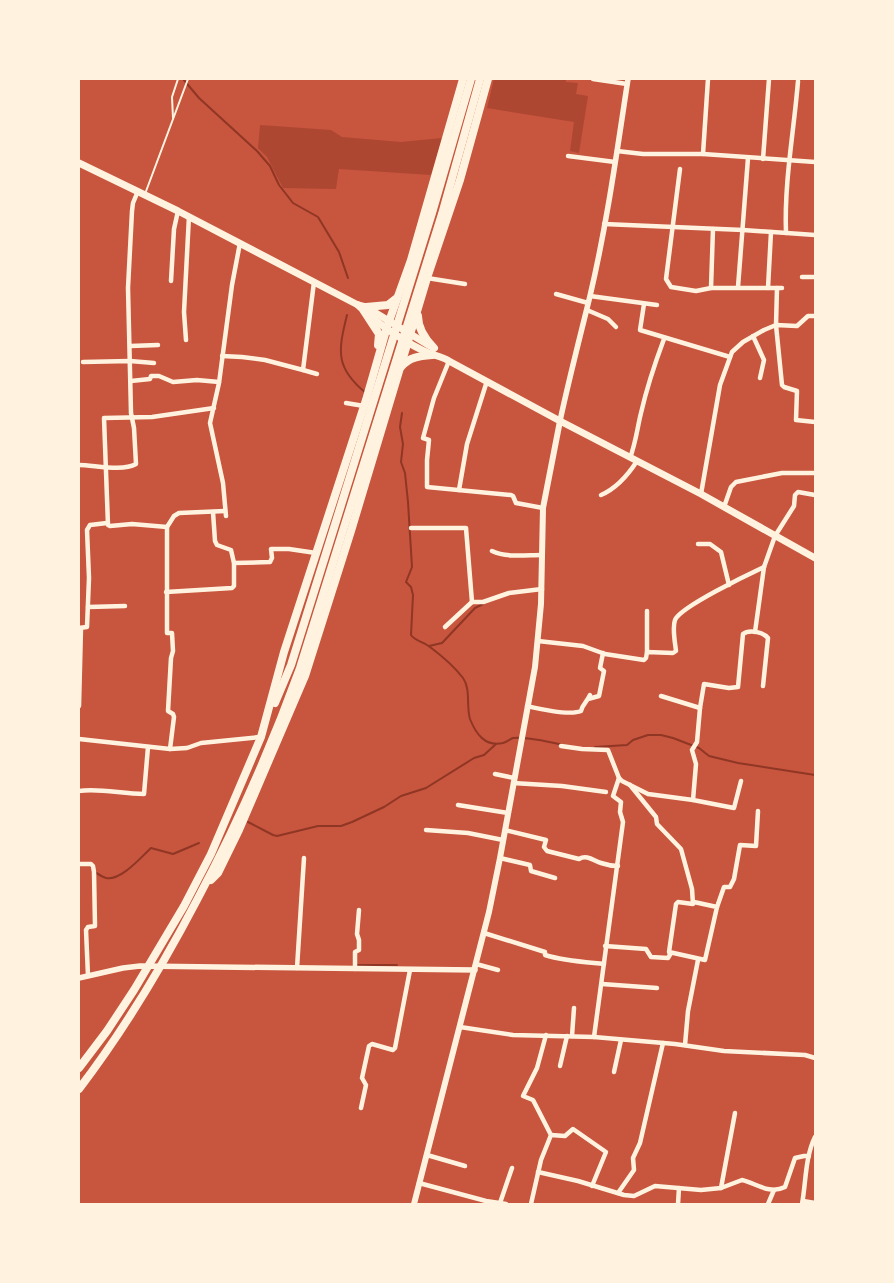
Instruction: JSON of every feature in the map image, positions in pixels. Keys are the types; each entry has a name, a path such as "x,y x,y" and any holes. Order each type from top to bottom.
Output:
{"highway":[{"path":"79,1068 149,966 175,922 211,854 261,737 284,652 364,406 388,324 421,228 462,79"},
{"path":"265,725 290,665 432,213 471,79"},
{"path":"79,1089 161,966 244,808 282,716 300,668 345,518 442,214 480,79"},
{"path":"202,890 218,873 228,854 302,684 381,435 409,337 472,139 488,79"},
{"path":"421,228 421,234 427,242 437,241 442,236"},
{"path":"377,362 379,334 363,308 388,305 399,296"},
{"path":"399,371 408,360 435,353 420,328 418,319 420,306"},
{"path":"356,429 360,422 370,419 379,424 381,435"}],"main road":[{"path":"79,163 189,216 363,308 449,361 701,494 815,558"},
{"path":"414,1204 484,932 500,858 538,642 542,589 543,508 560,421"}],"street":[{"path":"560,421 590,296 628,81 592,79"},
{"path":"703,154 708,79"},
{"path":"763,159 770,79"},
{"path":"786,233 788,160 798,81"},
{"path":"617,151 660,155 703,154 815,162"},
{"path":"568,156 615,162"},
{"path":"738,287 748,158"},
{"path":"680,168 666,279 668,284 671,287 696,291 711,288 738,287 779,288 776,325 782,385 797,391 795,418 798,421 815,422"},
{"path":"79,465 106,468 134,466 136,464 132,418 128,270 132,203 141,193"},
{"path":"171,282 174,229 178,211"},
{"path":"186,340 184,312 189,216"},
{"path":"604,224 815,235"},
{"path":"711,288 713,229"},
{"path":"768,288 771,232"},
{"path":"170,749 174,717 173,714 168,712 173,651 172,633 167,633 167,527 174,516 179,513 213,512 226,514 217,448 210,423 219,382 232,285 240,243"},
{"path":"802,277 815,277"},
{"path":"428,278 465,284"},
{"path":"302,370 314,282"},
{"path":"556,294 588,303"},
{"path":"590,296 656,305"},
{"path":"644,304 640,330 729,358"},
{"path":"587,310 608,319 616,327"},
{"path":"701,494 719,390 733,350 753,336 776,325 797,326 808,316 815,316"},
{"path":"753,336 764,360 760,378"},
{"path":"600,495 610,491 622,480 634,460 640,414 650,377 664,339"},
{"path":"130,346 158,345"},
{"path":"222,356 266,360 317,374"},
{"path":"83,362 130,361 154,363"},
{"path":"449,361 434,398 423,438 429,440 427,460 428,488 511,495 516,503 543,508"},
{"path":"131,381 150,379 151,376 157,376 173,382 197,380 219,382"},
{"path":"459,490 467,442 487,381"},
{"path":"346,403 364,406"},
{"path":"107,523 104,418 160,416 215,406"},
{"path":"724,507 733,484 776,475 801,472 815,473"},
{"path":"754,632 764,567 775,536 794,506 795,495 798,492 815,495"},
{"path":"166,592 232,588 235,574 231,550 220,547 215,541 213,512"},
{"path":"79,706 80,628 87,627 88,607 87,530 90,526 107,523 110,526 132,524 167,527"},
{"path":"411,528 466,528 472,602"},
{"path":"698,544 710,544 721,552 729,585"},
{"path":"234,563 270,562 272,558 271,548 316,553"},
{"path":"492,551 500,554 542,555"},
{"path":"647,652 675,652 674,625 676,617 694,604 764,567"},
{"path":"445,627 472,602 483,602 500,595 519,591 542,589"},
{"path":"88,607 124,606"},
{"path":"538,642 583,646 603,654 644,660 647,652 647,611"},
{"path":"693,800 696,764 692,750 697,742 704,684 729,688 738,687 744,632 754,632 765,635 768,638 763,686"},
{"path":"527,706 579,713 583,703 588,699 599,696 604,671 600,668 603,654"},
{"path":"661,696 700,708"},
{"path":"79,738 170,749 187,748 201,743 261,737"},
{"path":"561,746 608,750 618,778 613,796 622,802 620,812 623,817 618,866 594,1037"},
{"path":"79,792 100,791 145,794 148,747"},
{"path":"495,774 514,780 606,792"},
{"path":"618,778 648,794 734,808 741,781"},
{"path":"630,785 653,813 657,824 681,849 694,902"},
{"path":"458,804 508,813"},
{"path":"670,953 705,960 717,906 724,886 730,887 734,879 740,845 756,846 758,811"},
{"path":"426,830 468,833 503,840"},
{"path":"505,830 546,840 544,847 546,850 579,859 582,857 618,866"},
{"path":"297,968 304,858"},
{"path":"500,858 530,865 531,872 556,878"},
{"path":"79,864 91,864 94,872 95,926 88,927 86,930 88,976"},
{"path":"606,946 646,949 651,957 668,958 676,904 678,902 692,904 694,902 717,906"},
{"path":"355,969 354,952 359,951 357,934 358,910"},
{"path":"484,932 545,952 544,955 554,958 604,964"},
{"path":"685,1045 690,995 698,960"},
{"path":"79,978 126,967 149,966 410,970 475,967 498,970"},
{"path":"361,1108 366,1085 362,1078 369,1046 372,1044 391,1049 395,1048 410,970"},
{"path":"602,984 657,988"},
{"path":"560,1066 570,1036 574,1008"},
{"path":"460,1027 513,1034 594,1037 685,1045 724,1052 805,1055 815,1058"},
{"path":"546,1035 537,1068 523,1096 533,1100 551,1135"},
{"path":"614,1072 621,1040"},
{"path":"618,1193 634,1170 633,1158 640,1143 663,1043"},
{"path":"720,1188 735,1113"},
{"path":"551,1135 565,1136 573,1129 606,1152 592,1186"},
{"path":"530,1204 544,1150 551,1135"},
{"path":"815,1137 811,1145 802,1203 815,1203"},
{"path":"427,1155 465,1166"},
{"path":"538,1172 573,1179 592,1186 634,1196 655,1186 701,1190 720,1188 742,1180 774,1190 781,1189 787,1183 792,1162 796,1158 809,1156"},
{"path":"500,1203 512,1168"},
{"path":"419,1183 506,1204"},
{"path":"678,1204 679,1188"},
{"path":"768,1204 774,1190"}],"lane":[{"path":"173,120 173,91 178,79"},
{"path":"141,193 173,120 188,79"}],"shaded area":[{"path":"494,79 566,79 566,82 578,83 576,94 588,96 579,153 570,151 574,122 487,108"},
{"path":"260,125 331,130 342,137 401,142 442,138 431,175 339,169 336,189 283,188 267,157 258,148"}],"waterway":[{"path":"183,79 199,98 257,151 270,166 279,185 293,203 318,217 339,252 348,278"},
{"path":"347,315 341,349 344,367 356,384 366,393"},
{"path":"402,413 400,427 403,444 401,462 405,473 412,567 406,582 411,587 413,595 411,635 439,654 463,678 468,692 470,719 475,730 486,741 497,744 504,743 513,738 524,738 563,745"},
{"path":"429,646 442,643 475,608 483,604"},
{"path":"595,747 627,745 633,740 648,735 661,735 699,748 709,756 738,763 815,775"},
{"path":"248,822 277,836 318,826 341,826 384,807 401,796 426,788 474,758 484,755 496,744"},
{"path":"95,872 105,878 112,878 130,868 151,848 173,854 199,843"},
{"path":"356,965 397,965"}]}
